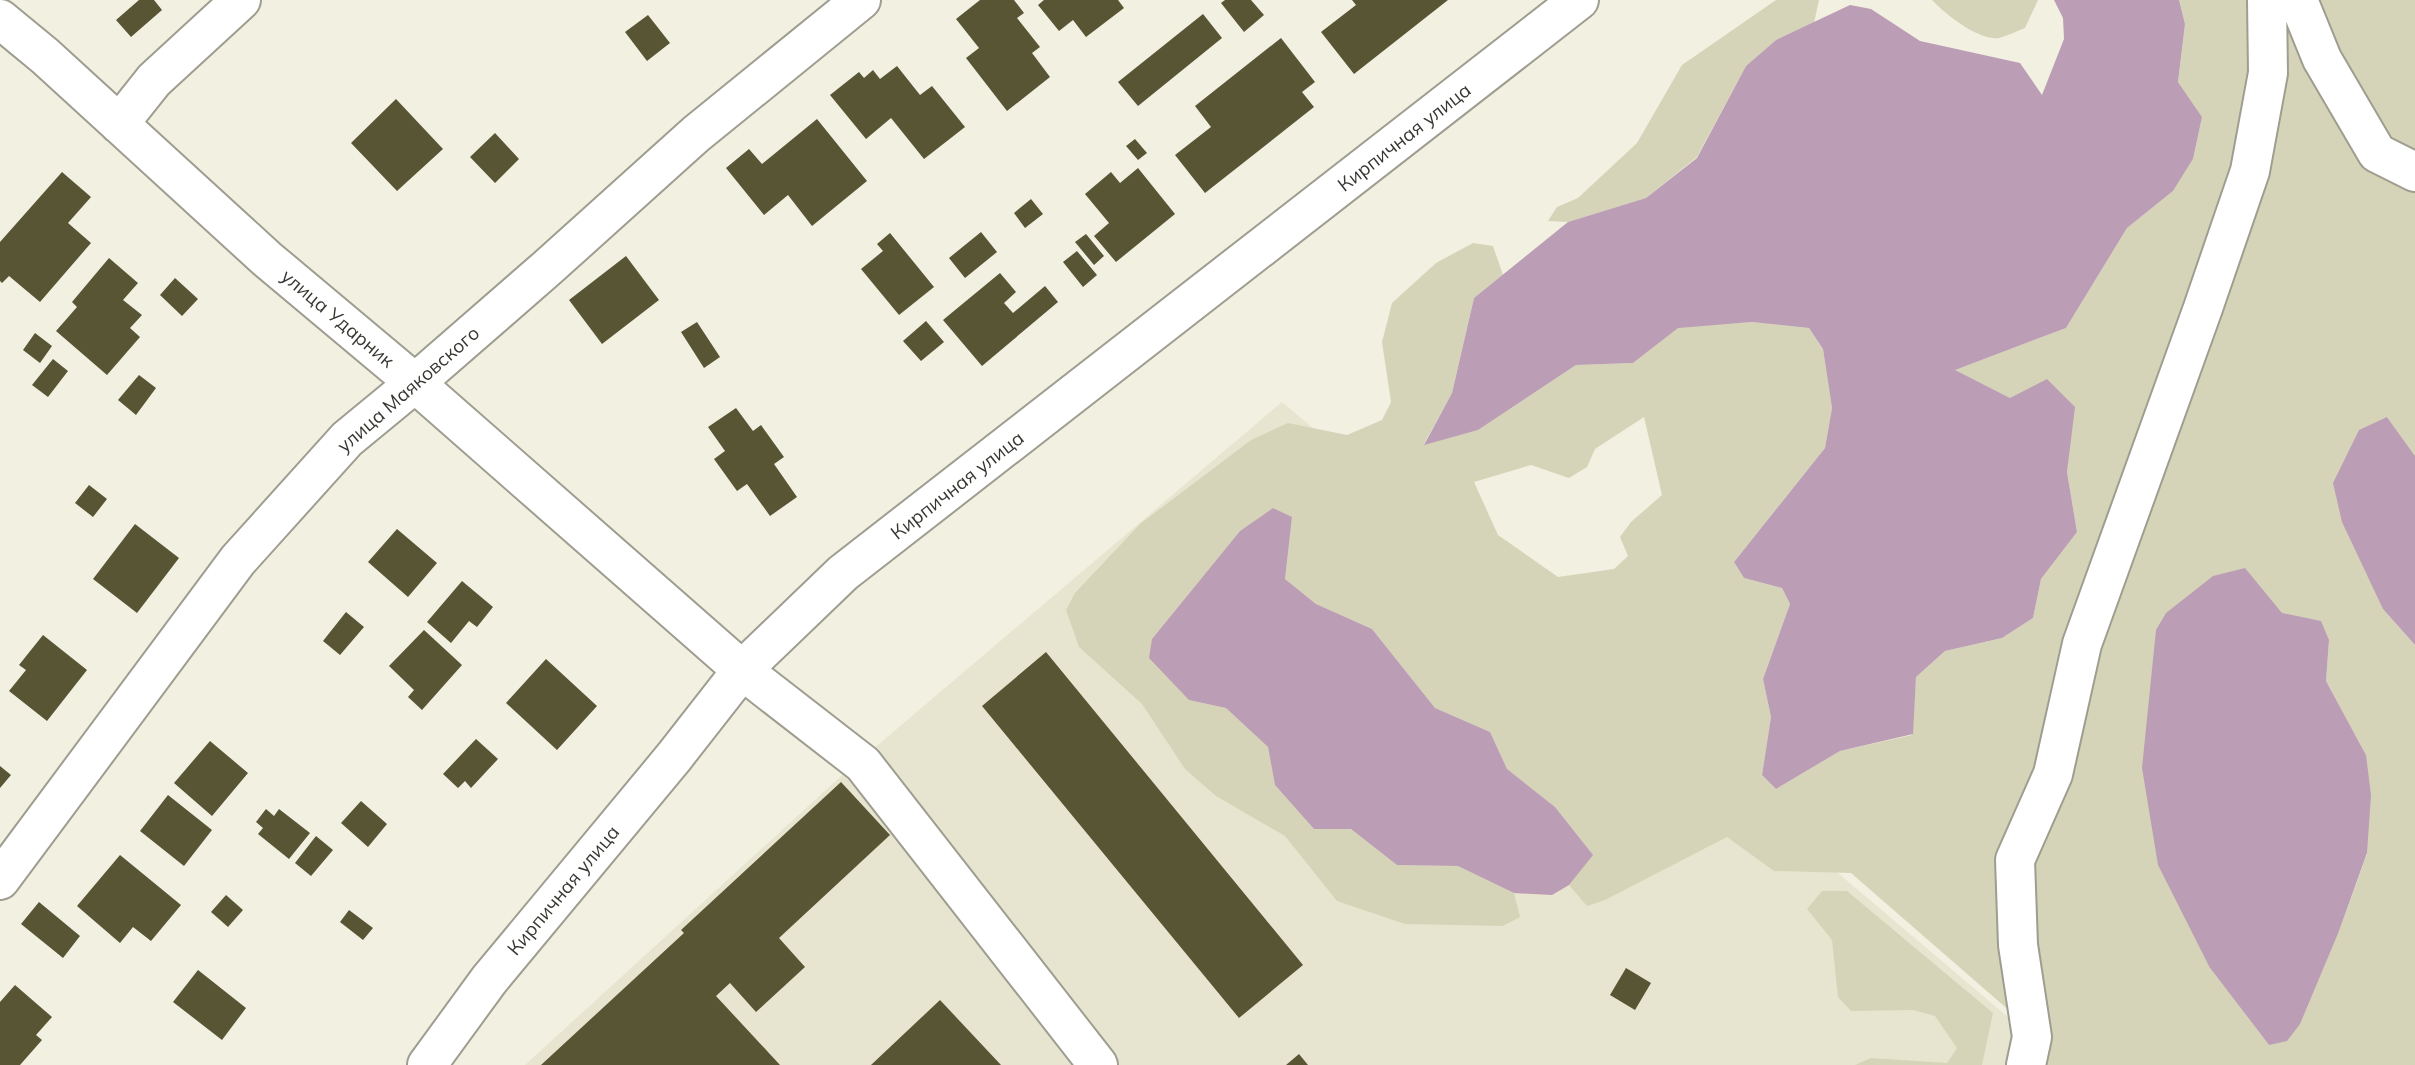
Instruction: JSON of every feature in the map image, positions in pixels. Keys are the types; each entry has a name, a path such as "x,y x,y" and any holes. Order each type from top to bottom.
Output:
{"street":[{"path":"119,124 154,80 241,0"},
{"name":"улица Маяковского","path":"0,880 238,560 347,439 546,270 696,134 861,0"},
{"name":"Кирпичная улица","path":"427,1065 489,979 674,757 742,670 843,573 1579,0"},
{"path":"2026,1065 2032,1037 2018,946 2015,860 2053,774 2082,644 2250,171 2268,74 2267,0"},
{"path":"2298,0 2322,59 2377,153 2415,172"},
{"name":"улица Ударник","path":"0,19 45,56 267,259 415,383 742,670 863,764 1098,1065"}],"shaded area":[{"path":"1776,0 1819,0 1814,23 1776,40 1746,66 1697,157 1646,198 1568,222 1548,221 1557,207 1578,198 1637,143 1682,65"},
{"path":"1932,0 2038,0 2025,28 1999,38 1991,38 1972,31"},
{"path":"2054,0 2179,0 2185,24 2178,82 2202,117 2193,159 2173,191 2127,228 2066,328 1955,370 2010,398 2047,379 2075,407 2067,472 2077,532 2041,579 2033,618 2002,638 1945,651 1916,677 1913,734 1840,751 1776,789 1762,775 1771,717 1763,679 1790,604 1782,588 1744,578 1734,562 1825,448 1832,408 1823,349 1809,328 1752,322 1678,328 1633,363 1576,365 1478,430 1424,445 1452,393 1474,298 1568,222 1646,198 1697,158 1746,66 1776,40 1850,5 1871,9 1920,41 2020,63 2042,95 2064,39 2063,18"},
{"path":"2179,0 2415,0 2415,456 2387,417 2383,609 2415,645 2415,1065 2009,1065 2019,1019 1851,873 1774,871 1727,837 1605,900 1587,906 1569,885 1592,854 1555,807 1507,769 1490,732 1435,708 1372,629 1316,604 1285,579 1292,518 1273,508 1240,531 1152,639 1189,700 1226,708 1268,747 1275,785 1314,829 1351,829 1397,865 1458,866 1514,893 1520,917 1503,926 1405,924 1337,901 1285,836 1216,796 1185,769 1142,704 1079,647 1066,610 1075,593 1140,524 1251,440 1288,423 1347,435 1382,420 1391,402 1382,342 1392,303 1436,263 1473,243 1493,246 1503,275 1474,298 1452,393 1424,444 1478,430 1576,365 1633,363 1678,327 1752,322 1809,328 1823,349 1832,408 1825,448 1734,562 1744,578 1782,588 1790,604 1763,679 1771,717 1762,775 1776,789 1840,751 1912,735 1916,677 1945,651 2002,638 2033,618 2041,579 2077,532 2067,472 2074,407 2010,398 1954,370 2066,328 2127,228 2173,191 2193,159 2202,117 2178,82 2185,24","holes":["1644,417 1662,495 1631,522 1620,537 1628,556 1614,569 1558,577 1498,535 1474,482 1531,465 1569,478 1587,467 1595,449","2329,640 2326,681 2366,755 2367,854 2339,931 2269,1045 2210,968"]},
{"path":"1282,402 2015,1023 2006,1065 525,1065 839,778"},
{"path":"2387,417 2415,456 2415,645 2383,609 2342,522 2333,483 2359,430"},
{"path":"1273,508 1292,517 1285,579 1316,604 1372,629 1435,708 1490,732 1507,769 1555,807 1593,855 1569,885 1552,895 1514,893 1458,866 1397,865 1351,829 1314,829 1275,785 1268,747 1226,708 1189,700 1149,658 1152,639 1240,531"},
{"path":"2245,568 2282,613 2321,621 2329,640 2326,681 2366,755 2371,795 2367,853 2339,931 2300,1024 2287,1041 2269,1045 2210,968 2158,865 2142,768 2156,630 2166,613 2213,576"},
{"path":"1822,891 1847,891 1993,1013 1982,1065 1855,1065 1871,1058 1947,1063 1957,1048 1935,1016 1913,1010 1851,1011 1838,997 1832,940 1807,909"}],"building":[{"path":"139,0 154,0 162,10 131,37 116,20"},
{"path":"980,0 1014,0 1024,13 1017,18 1040,47 1032,53 1050,77 1007,111 966,58 979,48 956,19"},
{"path":"1044,0 1118,0 1124,8 1086,37 1073,20 1059,31 1038,5"},
{"path":"1225,0 1251,0 1264,15 1244,32 1221,3"},
{"path":"1352,0 1448,0 1354,74 1321,32 1356,5"},
{"path":"1203,14 1222,38 1138,106 1118,82"},
{"path":"648,15 670,43 647,61 625,32"},
{"path":"1281,38 1315,82 1302,92 1314,107 1205,193 1175,155 1211,127 1195,106"},
{"path":"897,66 920,95 932,86 965,127 924,159 891,118 866,139 830,95 859,72 864,78 873,70 880,79"},
{"path":"396,99 443,149 397,191 351,143"},
{"path":"817,119 867,181 812,226 788,195 764,215 726,168 749,149 762,164"},
{"path":"495,133 519,159 495,183 470,157"},
{"path":"1135,139 1147,153 1138,160 1126,146"},
{"path":"1138,168 1175,214 1116,262 1094,236 1109,223 1085,194 1111,172 1120,183"},
{"path":"62,172 91,197 68,223 91,243 40,302 9,276 2,283 0,281 0,242"},
{"path":"1031,199 1043,214 1025,228 1014,213"},
{"path":"981,232 997,252 965,278 949,258"},
{"path":"890,233 934,287 899,315 861,269 883,251 877,244"},
{"path":"1086,234 1104,256 1094,265 1075,242"},
{"path":"1077,251 1097,275 1083,287 1063,262"},
{"path":"626,256 659,300 602,344 569,300"},
{"path":"109,258 138,283 123,300 142,315 130,328 140,337 107,375 56,331 77,307 72,302"},
{"path":"1000,273 1016,292 1004,303 1013,313 1045,286 1058,302 982,366 943,320"},
{"path":"175,278 198,299 182,316 160,295"},
{"path":"926,321 944,342 921,361 903,341"},
{"path":"697,322 720,357 704,368 681,332"},
{"path":"35,333 52,346 40,363 23,350"},
{"path":"53,359 68,371 48,397 32,385"},
{"path":"139,375 156,388 136,415 118,400"},
{"path":"736,408 753,431 761,425 784,457 774,464 797,497 770,516 747,484 737,491 714,459 725,451 708,427"},
{"path":"89,485 107,499 93,517 75,503"},
{"path":"135,524 179,558 137,613 93,579"},
{"path":"397,529 437,563 408,597 368,562"},
{"path":"462,581 493,607 477,627 469,621 451,643 427,622"},
{"path":"346,612 364,627 340,655 323,641"},
{"path":"424,630 462,665 422,710 408,697 414,690 389,666"},
{"path":"43,635 87,670 47,721 9,691 26,670 19,665"},
{"path":"1046,652 1303,965 1239,1018 982,706"},
{"path":"546,659 597,706 557,750 506,703"},
{"path":"476,739 498,759 471,788 465,781 458,788 443,774"},
{"path":"210,741 248,773 212,816 174,783"},
{"path":"0,766 11,775 0,788"},
{"path":"841,782 890,835 779,938 805,967 756,1012 730,983 716,996 780,1065 541,1065 684,933 681,930"},
{"path":"168,795 212,830 184,866 140,831"},
{"path":"361,801 387,824 368,847 341,823"},
{"path":"266,809 274,816 279,809 310,833 289,859 258,834 263,828 256,822"},
{"path":"316,836 333,850 311,876 295,863"},
{"path":"120,855 181,905 151,941 133,927 120,943 77,906"},
{"path":"226,895 243,910 228,927 211,912"},
{"path":"39,902 80,936 63,958 21,924"},
{"path":"349,910 373,928 363,940 340,922"},
{"path":"1626,968 1651,983 1635,1010 1610,995"},
{"path":"198,970 246,1008 222,1040 173,1002"},
{"path":"15,985 52,1017 36,1035 42,1040 20,1065 0,1065 0,1002"},
{"path":"940,1000 1001,1065 871,1065"},
{"path":"1299,1054 1308,1065 1286,1065"}]}
